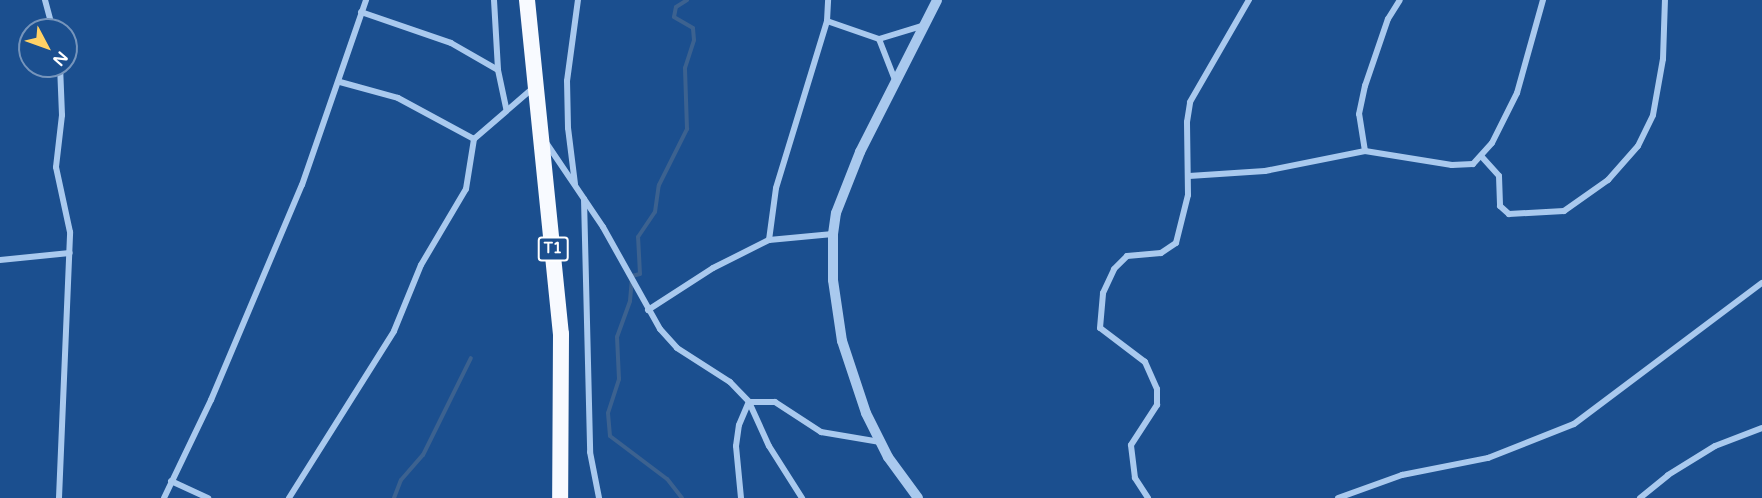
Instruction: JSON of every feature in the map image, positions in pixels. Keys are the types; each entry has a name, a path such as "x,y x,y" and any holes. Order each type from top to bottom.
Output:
{"highway":[{"name":"T1","path":"527,0 534,88 542,135 561,333 560,498"}],"street":[{"path":"45,0 50,18"},
{"path":"164,498 211,400 302,185 366,0"},
{"path":"494,0 498,70 506,109"},
{"path":"575,186 568,128 567,81 578,0"},
{"path":"769,240 776,188 827,21 828,0"},
{"path":"918,498 880,442 866,412 842,341 833,280 833,234 836,213 860,152 937,0"},
{"path":"1148,498 1135,478 1131,445 1154,411 1157,389 1145,362 1108,336 1100,328 1098,318 1106,280 1120,261 1135,253 1161,254 1176,243 1189,176 1186,122 1190,102 1250,0"},
{"path":"1365,151 1359,114 1375,53 1400,0"},
{"path":"1189,176 1265,171 1365,151 1452,165 1473,164 1482,157 1517,93 1543,0"},
{"path":"1482,157 1499,176 1500,206 1509,214 1564,211 1608,180 1638,146 1653,116 1663,59 1665,0"},
{"path":"361,12 451,43 498,70"},
{"path":"827,21 879,39 922,26"},
{"path":"879,39 895,80"},
{"path":"59,498 70,253 69,215 56,167 62,115 60,78"},
{"path":"339,82 398,98 474,139"},
{"path":"289,498 394,331 422,266 466,189 474,139 506,109 534,88"},
{"path":"542,135 632,276 648,310 677,348 730,382 749,402 769,446 802,498"},
{"path":"584,199 590,452 599,498"},
{"path":"648,310 713,268 769,240 833,234"},
{"path":"0,260 70,253"},
{"path":"1338,498 1402,475 1488,458 1574,424 1762,283"},
{"path":"749,402 775,402 820,432 880,442"},
{"path":"741,498 736,446 739,425 749,402"},
{"path":"1640,498 1668,474 1715,446 1762,428"},
{"path":"171,481 208,498"}],"waterway":[{"path":"682,498 667,479 610,436 608,413 619,379 617,337 630,301 632,276 640,274 638,237 655,212 659,185 687,129 685,68 694,40 693,28 674,17 676,7 687,0"},
{"path":"394,498 401,480 423,455 471,358"}]}
